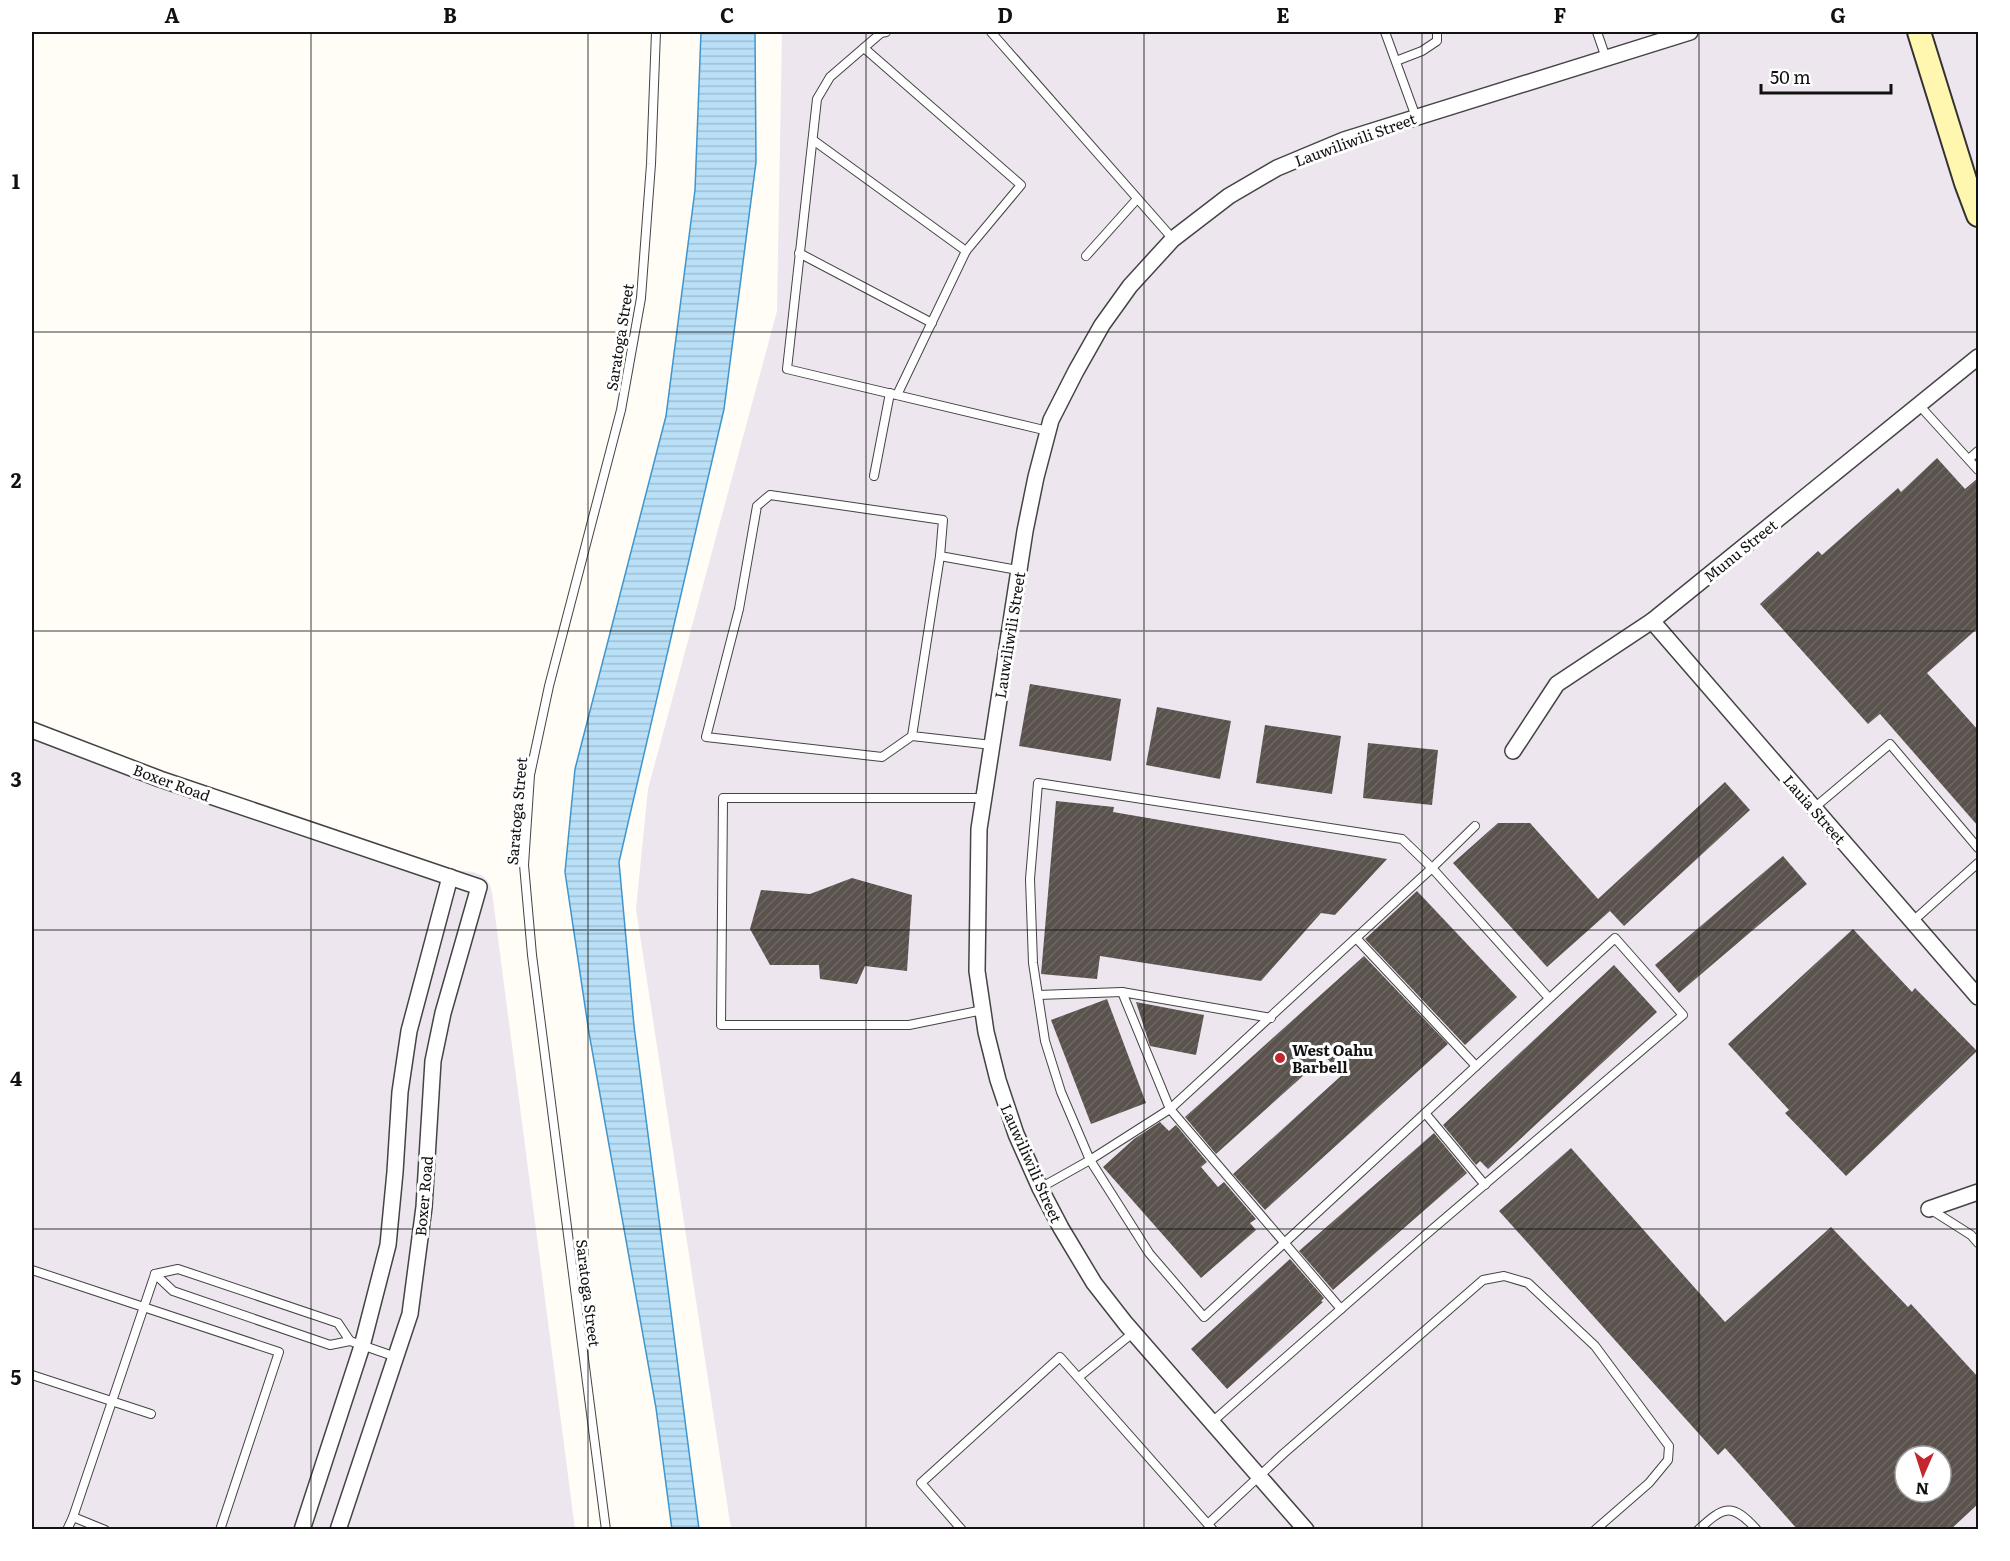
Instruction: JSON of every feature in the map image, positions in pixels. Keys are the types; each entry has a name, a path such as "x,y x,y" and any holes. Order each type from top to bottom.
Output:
{"street":[{"name":"Lauwiliwili Street","path":"1306,1530 1094,1283 1040,1188 1016,1134 998,1080 977,971 979,829 1018,570 1036,477 1048,430 1076,371 1102,325 1130,286 1173,239 1229,196 1277,168 1344,140 1690,32"},
{"path":"1919,32 1978,215"},
{"name":"Munu Street","path":"1513,752 1557,684 1652,621 1978,357"},
{"name":"Lauia Street","path":"1652,621 1978,997"},
{"name":"Boxer Road","path":"32,730 160,779 479,887 443,1013 433,1061 424,1207 410,1314 338,1530"},
{"name":"Boxer Road","path":"302,1530 356,1343 388,1245 400,1092 409,1031 450,877"},
{"path":"1929,1209 1978,1192"}],"lane":[{"name":"Saratoga Street","path":"606,1530 532,956 524,865 530,775 549,686 621,410 641,298 651,164 656,32"},
{"path":"886,32 881,33 830,77 817,99 787,369 1048,430"},
{"path":"991,32 1173,239"},
{"path":"1385,32 1416,117"},
{"path":"1396,61 1430,47 1437,41 1437,32"},
{"path":"1597,32 1606,58"},
{"path":"864,48 1021,185 966,250 932,323 893,394 874,476"},
{"path":"813,140 966,250"},
{"path":"1086,256 1137,199"},
{"path":"799,253 932,323"},
{"path":"1919,405 1978,470"},
{"path":"1969,459 1978,451"},
{"path":"912,736 940,556 943,520 770,495 757,506 739,609 706,737 882,757 912,736 992,745"},
{"path":"940,556 1018,570"},
{"path":"1814,808 1890,744 1978,848"},
{"path":"1212,1422 1683,1016 1615,938 1285,1243 1204,1317 1149,1254 1090,1160 1060,1092 1045,1041 1033,963 1030,879 1038,783 1402,839 1432,868 1550,998"},
{"path":"983,1010 909,1025 721,1025 723,798 984,798"},
{"path":"1040,1188 1090,1160 1170,1109 1271,1018 1475,826"},
{"path":"1913,921 1978,863"},
{"path":"1356,938 1476,1066"},
{"path":"1038,995 1122,992 1271,1018"},
{"path":"1122,992 1170,1109 1341,1309"},
{"path":"1425,1113 1485,1185"},
{"path":"1929,1209 1971,1235 1978,1243"},
{"path":"155,1274 178,1269 338,1323 356,1343"},
{"path":"32,1270 279,1353 220,1530"},
{"path":"155,1274 172,1291 330,1345 356,1343 396,1357"},
{"path":"68,1530 155,1274"},
{"path":"962,1530 921,1482 1060,1357 1211,1527 1259,1476 1483,1280 1504,1276 1528,1283 1595,1346 1669,1446 1668,1460 1649,1483 1595,1530"},
{"path":"1079,1377 1134,1332"},
{"path":"32,1375 151,1414"},
{"path":"1698,1530 1716,1513 1731,1510 1744,1515 1757,1530"},
{"path":"72,1517 105,1530"}],"shaded area":[{"path":"782,32 1978,32 1978,1529 731,1529 636,909 648,789 777,311"},
{"path":"32,735 447,869 473,872 483,876 489,883 575,1529 32,1529"}],"water":[{"path":"701,32 755,32 756,162 724,409 619,862 634,1026 699,1529 672,1530 656,1408 589,1033 565,872 575,769 666,416 695,190"}],"building":[{"path":"1937,458 1965,489 1978,478 1978,628 1927,673 1978,730 1978,826 1880,714 1868,724 1760,604 1818,551 1822,555 1898,488 1901,492"},
{"path":"1030,684 1121,699 1111,761 1019,746"},
{"path":"1157,707 1231,721 1220,779 1146,765"},
{"path":"1265,725 1341,736 1332,794 1256,783"},
{"path":"1368,743 1438,750 1432,805 1363,798"},
{"path":"1725,782 1750,810 1624,926 1610,911 1547,967 1453,863 1498,823 1530,823 1598,899"},
{"path":"1056,801 1114,807 1113,812 1387,859 1335,915 1321,913 1261,981 1100,956 1097,979 1041,974"},
{"path":"1783,856 1807,884 1679,993 1655,965"},
{"path":"852,878 912,895 907,971 865,966 857,984 820,979 819,965 770,965 750,929 761,890 810,894"},
{"path":"1417,891 1517,997 1465,1045 1365,939"},
{"path":"1853,929 1912,992 1915,988 1977,1051 1846,1176 1785,1113 1789,1110 1728,1044"},
{"path":"1364,956 1448,1044 1265,1210 1233,1174 1342,1075 1325,1056 1216,1154 1185,1117"},
{"path":"1614,965 1657,1012 1488,1169 1480,1161 1476,1165 1443,1125"},
{"path":"1107,999 1146,1103 1091,1124 1051,1020"},
{"path":"1136,1002 1204,1015 1196,1055 1150,1046"},
{"path":"1160,1122 1169,1131 1176,1125 1207,1162 1201,1167 1218,1187 1224,1182 1256,1219 1250,1223 1256,1230 1201,1278 1103,1167 1134,1139"},
{"path":"1434,1133 1467,1173 1333,1290 1299,1251"},
{"path":"1571,1148 1725,1322 1831,1227 1908,1307 1911,1304 1978,1377 1978,1504 1950,1530 1798,1530 1725,1448 1718,1455 1499,1211"},
{"path":"1290,1259 1324,1298 1321,1301 1323,1302 1227,1389 1191,1349"}],"place":[{"name":"West Oahu Barbell","path":"1280,1058"}]}
